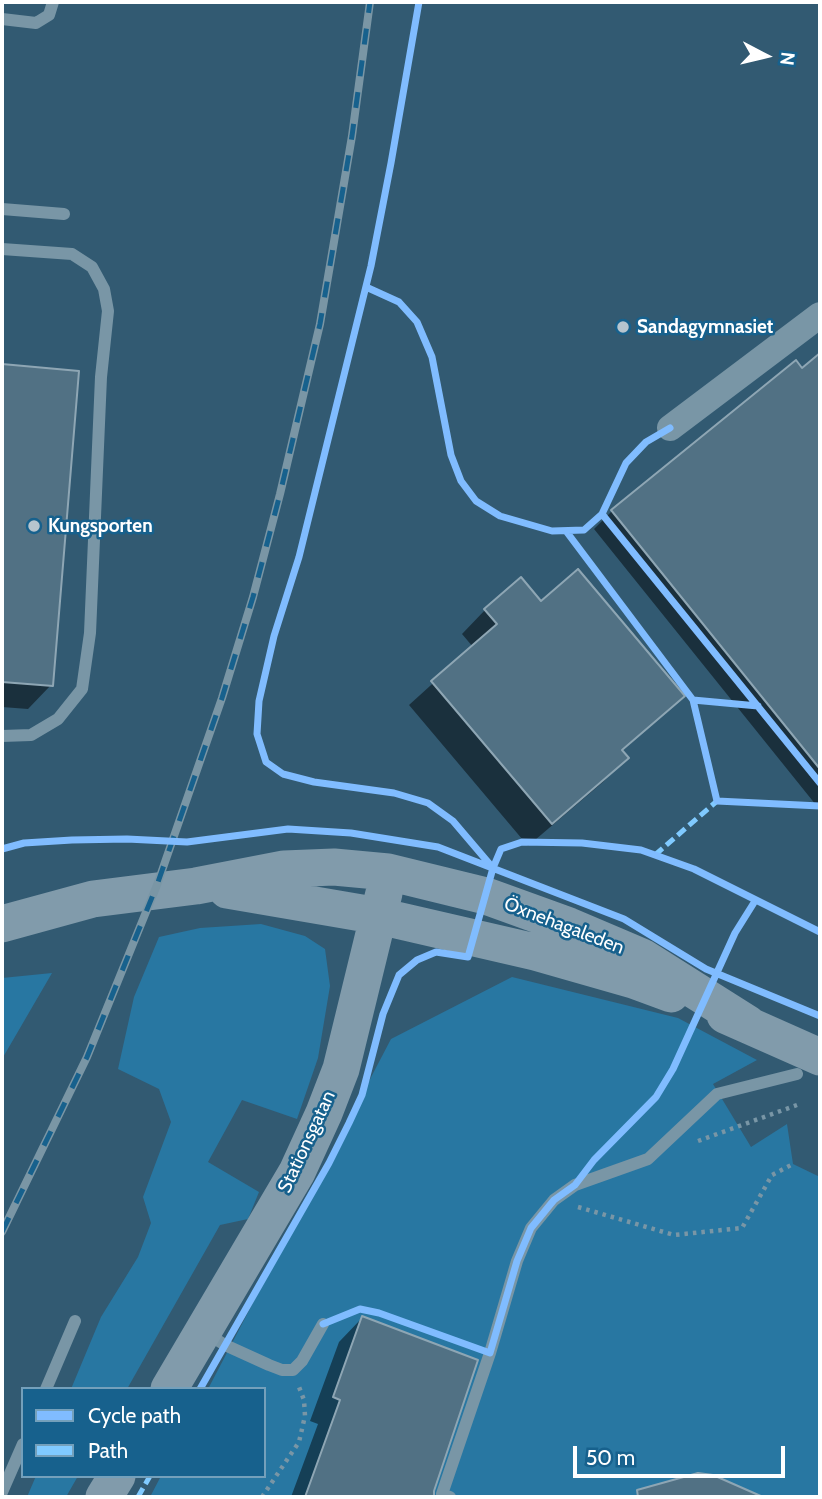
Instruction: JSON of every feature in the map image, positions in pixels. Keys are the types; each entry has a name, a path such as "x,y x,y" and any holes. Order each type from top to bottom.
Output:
{"street":[{"path":"670,428 820,315"},
{"name":"Öxnehagaleden","path":"2,924 93,899 196,886 284,869 334,867 388,872 486,896 569,926 642,957 809,1065"},
{"name":"Stationsgatan","path":"170,1387 297,1172 324,1113 341,1069 388,872"},
{"name":"Öxnehagaleden","path":"196,886 260,894 379,916 535,952 634,980 748,1024"},
{"path":"104,1497 116,1478"}],"lane":[{"path":"2,19 36,23 49,15 52,2"},
{"path":"2,209 64,215"},
{"path":"2,249 72,254 92,267 104,289 108,311 101,377 90,633 82,689 58,719 31,735 2,736"},
{"path":"450,1497 442,1493 490,1353 517,1261 531,1228 554,1200 575,1185 648,1159 717,1094 809,1065"},
{"path":"47,1387 75,1321"},
{"path":"203,1331 225,1345 270,1366 293,1370 302,1361 323,1324"},
{"path":"2,1492 21,1449"}],"path":[{"path":"648,1159 797,1105"},
{"path":"554,1200 674,1235 742,1228 772,1175 793,1164"},
{"path":"262,1497 299,1442 305,1416 304,1400 293,1370"}],"shaded area":[{"path":"261,924 305,936 325,949 330,986 318,1058 297,1119 242,1100 208,1162 259,1192 248,1219 220,1225 128,1387 72,1387 101,1317 138,1257 151,1223 143,1197 171,1122 159,1089 118,1069 134,997 159,937 200,928"},
{"path":"52,973 2,1059 2,978"},
{"path":"512,977 678,1018 757,1060 713,1084 751,1147 787,1124 793,1164 820,1177 820,1497 150,1497 160,1478 266,1478 266,1387 209,1387 391,1039"},
{"path":"35,1478 77,1478 66,1497 27,1497"}],"building":[{"name":"Sandagymnasiet","path":"820,353 820,769 611,510 796,360 802,368"},
{"name":"Kungsporten","path":"2,364 79,371 53,686 2,682"},
{"path":"578,569 685,696 622,750 629,758 552,824 431,681 497,624 484,609 521,577 541,601"},
{"path":"362,1316 478,1360 434,1497 305,1497 340,1400 333,1397"},
{"path":"698,1473 713,1475 763,1497 638,1497 637,1490"}],"railway":[{"path":"2,1232 87,1057 157,885 222,698 253,597 320,324 352,136 370,2"}],"marked path":[{"path":"655,855 717,801"},
{"path":"138,1497 149,1478"}],"cycle path":[{"path":"419,2 371,266 299,557 274,636 259,701 257,734 266,762 283,774 314,782 394,793 428,803 453,821 493,868"},
{"path":"366,287 399,302 417,322 432,357 451,455 461,481 476,501 500,516 552,531 584,530 602,514 626,463 646,442 670,428"},
{"path":"602,514 820,783"},
{"path":"566,531 693,700 758,706"},
{"path":"693,700 717,801 820,806"},
{"path":"2,849 24,843 72,840 187,842 288,829 351,833 438,847 624,919 706,969 820,1016"},
{"path":"201,1387 349,1123 362,1095 383,1014 399,975 417,960 436,952 468,957 501,849 522,842 582,843 641,850 694,869 820,932"},
{"path":"323,1324 360,1309 379,1313 490,1353 517,1261 531,1228 554,1200 575,1185 594,1160 656,1097 673,1069 735,933 755,901"}],"place":[{"name":"Sandagymnasiet","path":"623,327"},
{"name":"Kungsporten","path":"34,526"}]}
